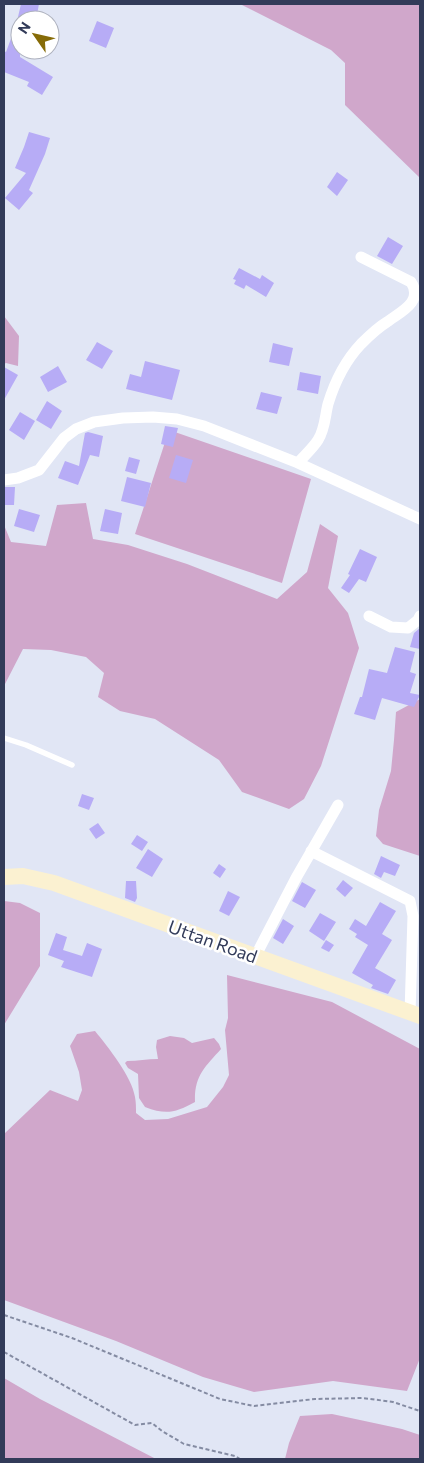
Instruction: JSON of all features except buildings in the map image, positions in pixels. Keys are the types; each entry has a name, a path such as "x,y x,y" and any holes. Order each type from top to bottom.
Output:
{"main road":[{"name":"Uttan Road","path":"4,877 22,876 54,883 415,1015"}],"street":[{"path":"298,464 318,441 323,429 334,385 344,366 371,334 388,320 409,309 418,296 417,289 411,282 362,257"},
{"path":"4,480 18,478 39,470 64,438 76,429 94,422 123,418 153,417 177,419 204,426 298,464 420,519"},
{"path":"368,616 391,627 408,628 420,616"},
{"path":"255,956 311,851 338,805"},
{"path":"311,851 410,901 414,916 415,1015"}],"lane":[{"path":"4,738 72,764"}],"path":[{"path":"4,1315 72,1338 220,1399 254,1406 315,1399 363,1398 393,1402 420,1411"},
{"path":"4,1352 135,1425 152,1423 184,1444 235,1456 240,1459"}],"shaded area":[{"path":"240,4 420,4 420,178 345,105 345,63 331,50"},
{"path":"4,316 19,336 18,366 4,364"},
{"path":"169,430 311,479 282,583 135,534"},
{"path":"86,503 93,539 128,545 187,564 277,599 307,572 320,524 338,536 328,588 348,613 359,648 321,766 304,799 289,809 242,792 219,760 155,719 120,711 98,697 104,673 86,657 51,650 23,649 4,686 4,525 11,542 46,546 57,505"},
{"path":"420,699 420,856 383,844 376,836 379,810 391,771 396,712"},
{"path":"4,901 20,903 40,913 40,966 4,1025"},
{"path":"227,975 332,1002 420,1049 420,1358 407,1391 333,1381 254,1392 203,1377 116,1341 4,1300 4,1134 50,1090 78,1101 82,1090 79,1072 70,1046 77,1034 95,1031 113,1054 129,1080 133,1089 136,1113 145,1120 168,1119 207,1107 223,1087 229,1075 225,1030 228,1018"},
{"path":"170,1036 184,1038 192,1043 214,1038 221,1049 202,1072 196,1085 195,1102 176,1111 165,1112 145,1107 139,1098 138,1074 128,1068 125,1063 127,1061 158,1059 157,1040"},
{"path":"4,1378 40,1399 156,1459 4,1459"},
{"path":"332,1414 402,1429 420,1435 420,1459 285,1459 300,1416"}]}
